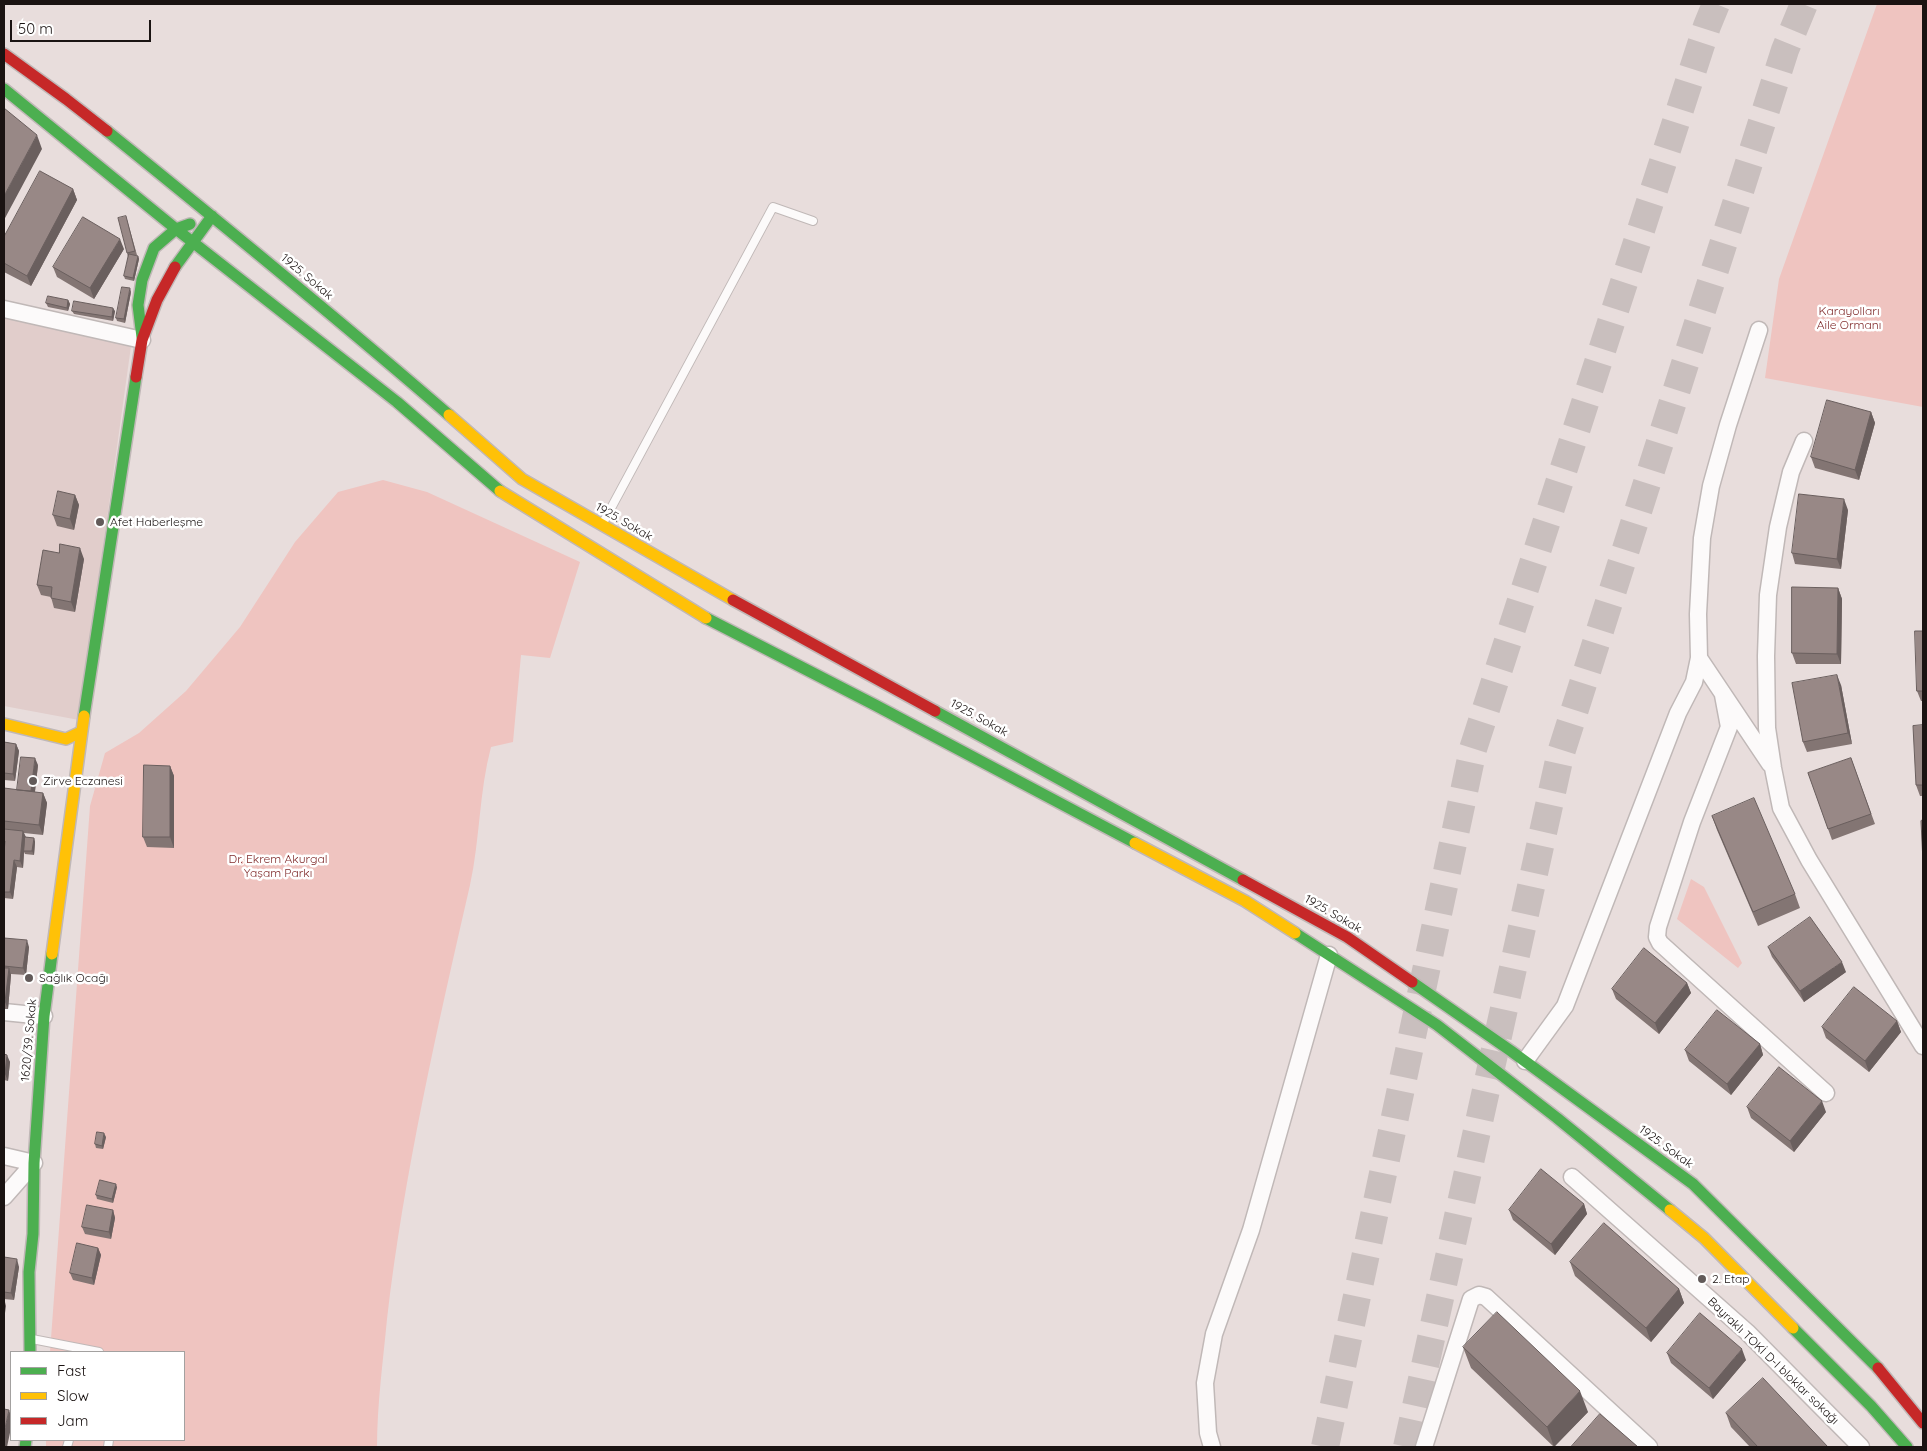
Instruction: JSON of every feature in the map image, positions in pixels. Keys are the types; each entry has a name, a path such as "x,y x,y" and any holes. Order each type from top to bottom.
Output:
{"main road":[{"name":"1925. Sokak","path":"4,54 66,99 212,216 376,352 522,479 691,577 1347,937 1525,1061 1693,1184 1869,1358 1923,1423"},
{"path":"4,89 192,242 397,402 506,496 692,611 875,705 1245,901 1437,1025 1557,1118 1704,1238 1871,1406 1907,1447"},
{"path":"142,340 138,304 142,280 154,248 176,229 212,216"},
{"path":"142,340 157,301 192,242 212,216"},
{"name":"1620/39. Sokak","path":"30,1351 29,1272 33,1234 34,1163 44,1016 81,732 142,340"},
{"path":"4,724 66,739 81,732"}],"street":[{"path":"4,309 142,340"},
{"path":"1525,1061 1566,1006 1678,713 1694,682 1699,658 1698,614 1702,538 1710,495 1728,425 1759,330"},
{"path":"1804,440 1790,472 1778,527 1768,595 1766,656 1767,719 1772,768 1781,808 1809,860 1923,1046"},
{"path":"1699,658 1772,768"},
{"path":"1724,695 1729,727 1692,822 1658,927 1657,938 1660,943 1826,1093"},
{"path":"1212,1447 1208,1433 1204,1383 1214,1334 1251,1230 1328,955"},
{"path":"4,1012 44,1016"},
{"path":"4,1156 34,1163 4,1197"},
{"name":"Bayraklı TOKİ D-I bloklar sokağı","path":"1572,1177 1747,1332 1861,1447"},
{"path":"1424,1447 1471,1300 1479,1295 1486,1297 1649,1447"}],"lane":[{"path":"602,525 774,207 813,221"},
{"path":"30,1338 84,1351"}],"shaded area":[{"path":"4,317 132,339 79,720 4,706"}],"green space":[{"name":"Karayolları Aile Ormanı","path":"1877,4 1923,4 1923,407 1765,378 1779,279"},
{"name":"Dr. Ekrem Akurgal Yaşam Parkı","path":"383,480 427,492 580,562 550,658 521,655 513,742 491,747 487,764 470,885 422,1101 402,1210 387,1319 379,1399 377,1447 46,1447 46,1441 185,1441 185,1351 50,1351 90,806 105,753 139,733 186,691 240,627 295,542 338,492"},
{"path":"1691,879 1704,887 1742,963 1738,968 1677,919"}],"building":[{"path":"4,108 37,135 4,196"},
{"path":"40,171 73,189 27,276 4,263 4,237"},
{"path":"126,216 135,251 127,253 118,218"},
{"path":"83,217 120,239 90,288 53,267"},
{"path":"129,254 138,256 133,278 124,276"},
{"path":"122,287 130,288 124,319 116,318"},
{"path":"48,296 68,300 67,308 46,303"},
{"path":"74,301 113,308 112,317 72,311"},
{"path":"1827,400 1871,412 1855,470 1811,457"},
{"path":"58,491 75,495 70,519 53,515"},
{"path":"1799,494 1844,499 1837,559 1792,553"},
{"path":"60,544 80,548 71,602 51,598 52,587 37,585 43,550 59,553"},
{"path":"1792,587 1838,588 1837,654 1792,653"},
{"path":"1915,631 1923,631 1923,691 1917,691"},
{"path":"1837,675 1848,733 1803,742 1792,683"},
{"path":"1923,725 1923,785 1916,785 1913,726"},
{"path":"4,742 16,744 13,774 4,773"},
{"path":"21,757 35,758 31,791 17,790"},
{"path":"1851,758 1871,814 1828,829 1808,773"},
{"path":"144,765 170,766 170,837 143,837"},
{"path":"4,788 43,793 39,825 4,821"},
{"path":"1754,798 1795,894 1753,912 1712,816"},
{"path":"1923,820 1923,862 1921,821"},
{"path":"4,829 23,831 20,861 14,860 10,892 4,892"},
{"path":"25,837 34,838 32,851 24,851"},
{"path":"1810,917 1842,962 1800,991 1768,947"},
{"path":"4,938 27,940 23,968 4,966"},
{"path":"1644,948 1687,983 1655,1023 1612,989"},
{"path":"4,968 9,968 5,1002 4,1002"},
{"path":"1854,987 1897,1021 1865,1061 1822,1027"},
{"path":"1717,1010 1760,1044 1727,1084 1685,1050"},
{"path":"4,1054 7,1055 5,1074 4,1074"},
{"path":"1779,1067 1822,1101 1790,1141 1747,1107"},
{"path":"97,1132 104,1133 102,1146 95,1144"},
{"path":"1541,1169 1584,1204 1551,1244 1509,1210"},
{"path":"100,1180 116,1184 112,1199 96,1195"},
{"path":"87,1205 113,1210 109,1232 82,1227"},
{"path":"1604,1223 1679,1289 1646,1328 1570,1262"},
{"path":"77,1243 98,1248 92,1278 70,1273"},
{"path":"4,1257 17,1259 11,1293 4,1292"},
{"path":"1497,1312 1580,1391 1547,1427 1463,1347"},
{"path":"1700,1313 1742,1349 1709,1388 1667,1353"},
{"path":"1763,1378 1828,1447 1758,1447 1726,1413"},
{"path":"4,1409 9,1410 4,1433"},
{"path":"1600,1414 1638,1447 1571,1447"}],"tunnel":[{"path":"1325,1447 1473,749 1707,26 1716,4"},
{"path":"1407,1447 1560,756 1785,50 1804,4"}],"traffic: fast":[{"path":"4,89 176,229 397,402 500,491"},
{"path":"107,131 449,415"},
{"path":"175,267 212,216"},
{"path":"142,337 138,305 142,280 154,248 176,229 190,224"},
{"path":"84,716 136,377"},
{"path":"706,618 1135,843"},
{"path":"935,711 1243,880"},
{"path":"1295,933 1437,1025 1557,1118 1670,1210"},
{"path":"30,1351 29,1272 33,1234 34,1163 44,1016 52,954"},
{"path":"1412,982 1511,1051 1693,1184 1878,1368"},
{"path":"1793,1328 1871,1406 1907,1447"},
{"path":"25,1447 26,1441"}],"traffic: slow":[{"path":"449,415 522,479 733,600"},
{"path":"500,491 706,618"},
{"path":"52,954 84,716"},
{"path":"4,724 66,739 81,732"},
{"path":"1135,843 1245,901 1295,933"},
{"path":"1670,1210 1704,1238 1793,1328"}],"traffic: jam":[{"path":"4,54 107,131"},
{"path":"136,377 142,340 157,300 175,267"},
{"path":"733,600 935,711"},
{"path":"1243,880 1347,937 1412,982"},
{"path":"1878,1368 1923,1423"}],"place":[{"name":"Afet Haberleşme","path":"100,522"},
{"name":"Zirve Eczanesi","path":"33,781"},
{"name":"Sağlık Ocağı","path":"29,978"},
{"name":"2. Etap","path":"1702,1279"}]}
